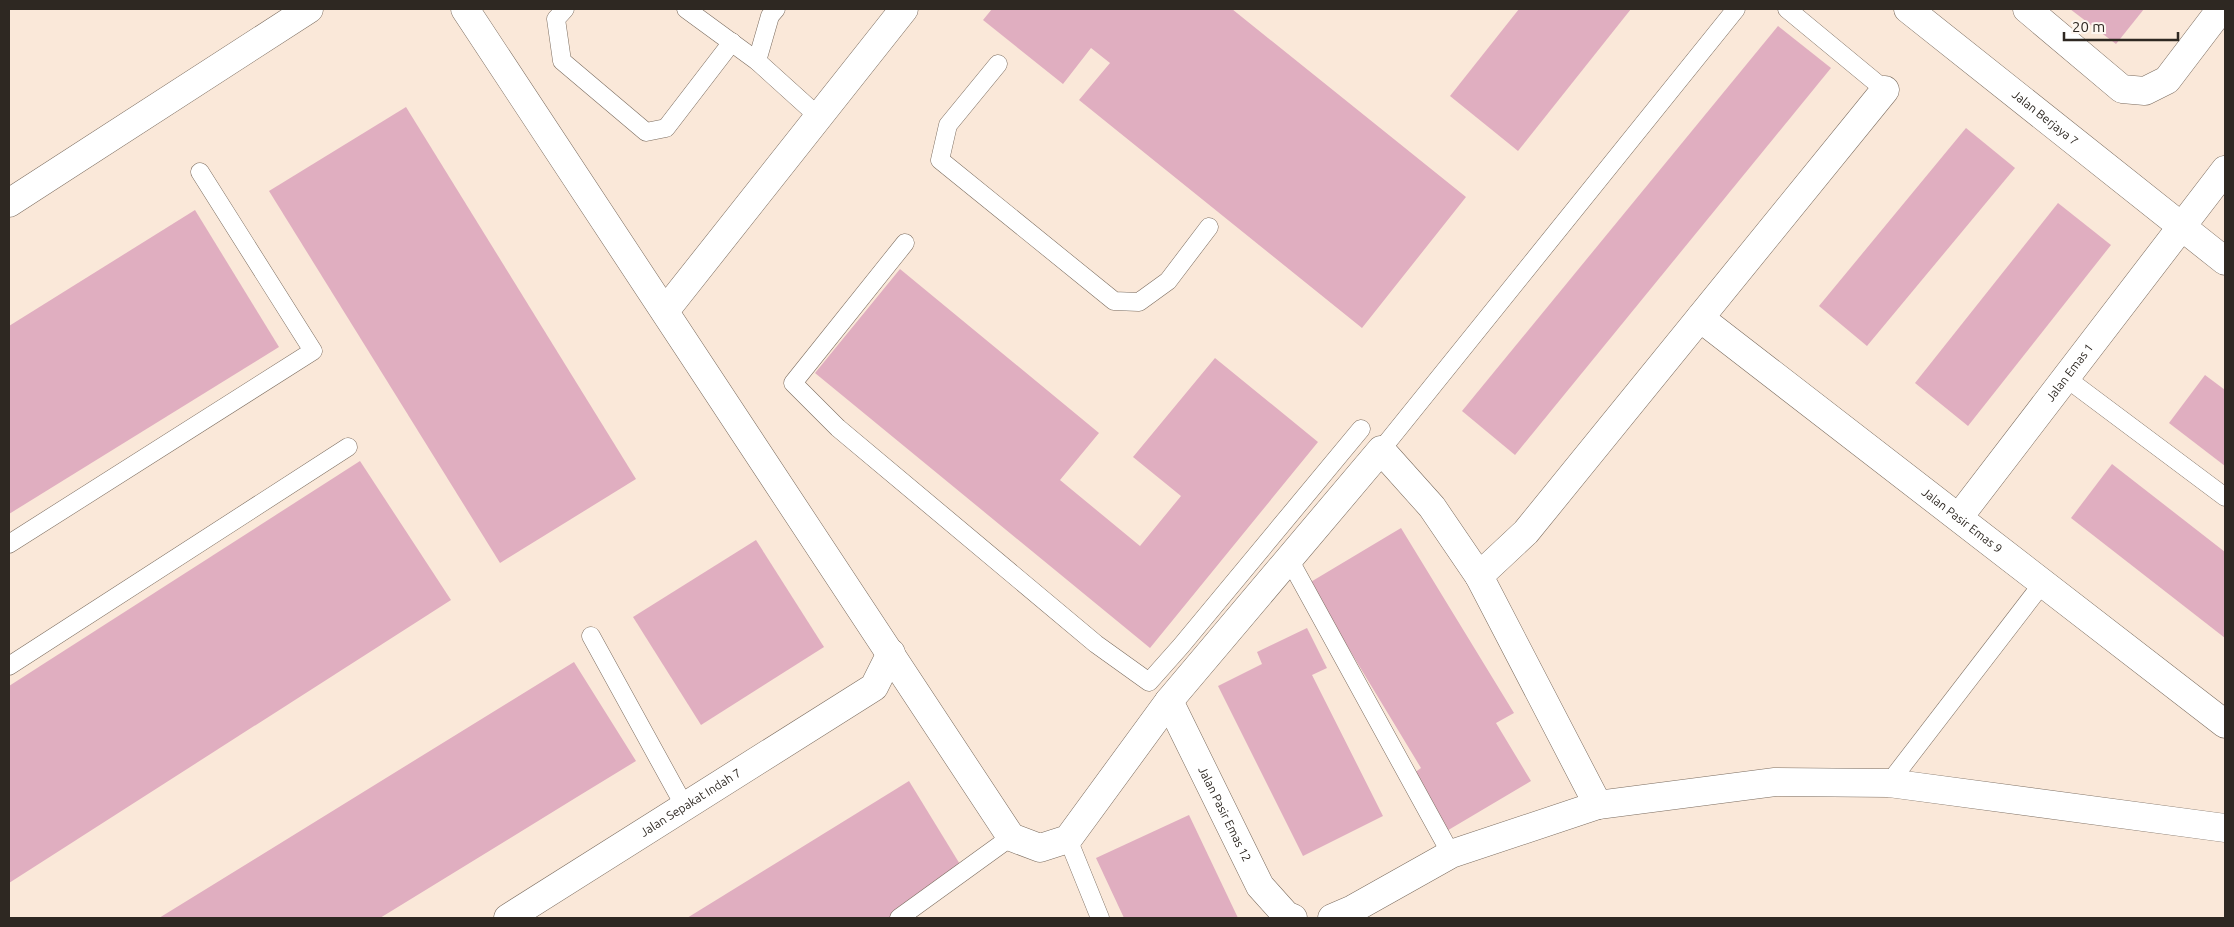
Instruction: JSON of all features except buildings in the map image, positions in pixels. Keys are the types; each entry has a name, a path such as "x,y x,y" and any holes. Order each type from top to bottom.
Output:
{"street":[{"path":"9,203 309,9"},
{"path":"465,9 1011,837 1040,848 1068,839 1168,701 1381,450 1432,507 1479,576 1598,805"},
{"path":"665,312 904,9"},
{"name":"Jalan Berjaya 7","path":"1908,9 2225,261"},
{"path":"2027,9 2122,89 2145,91 2167,80 2221,9"},
{"path":"1479,576 1526,532 1885,90"},
{"name":"Jalan Emas 1","path":"1959,517 2225,170"},
{"name":"Jalan Pasir Emas 9","path":"1700,318 2225,724"},
{"path":"891,653 874,687 915,690"},
{"name":"Jalan Sepakat Indah 7","path":"508,918 874,687"},
{"name":"Jalan Pasir Emas 12","path":"1168,701 1260,886 1286,915 1293,918"},
{"path":"1332,918 1353,909 1451,854 1598,805 1775,782 1889,783 2225,828"}],"lane":[{"path":"565,9 556,19 562,61 646,132 666,128 732,42"},
{"path":"686,9 758,61 819,117"},
{"path":"758,61 770,16 776,9"},
{"path":"1381,450 1736,9"},
{"path":"1787,9 1885,90"},
{"path":"998,64 948,125 940,160 1114,301 1139,302 1168,281 1209,227"},
{"path":"9,544 313,351 200,172"},
{"path":"905,243 793,383 838,428 1096,644 1149,682 1361,429"},
{"path":"2066,378 2225,497"},
{"path":"9,666 348,447"},
{"path":"1289,559 1451,854"},
{"path":"1889,783 2042,584"},
{"path":"591,636 685,806"},
{"path":"899,918 1011,837"},
{"path":"1068,839 1100,918"}]}
